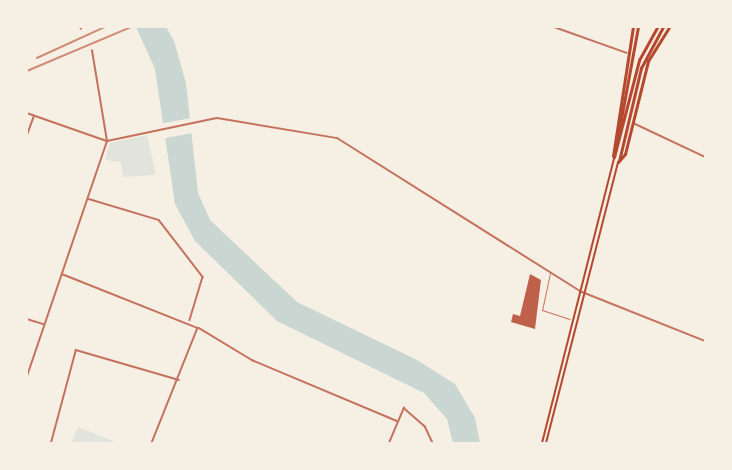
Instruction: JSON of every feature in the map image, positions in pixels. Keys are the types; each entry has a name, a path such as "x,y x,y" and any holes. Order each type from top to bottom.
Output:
{"main road":[{"path":"614,158 627,53 633,27"},
{"path":"544,443 618,162 638,27"},
{"path":"544,443 584,292 639,60 657,27"},
{"path":"625,117 641,68 663,27"},
{"path":"618,162 633,123 648,61 669,27"}],"street":[{"path":"554,27 627,53"},
{"path":"27,376 107,141 92,50"},
{"path":"27,113 107,141 237,118 351,143 584,292 705,341"},
{"path":"27,135 34,116"},
{"path":"633,123 705,157"},
{"path":"88,199 159,220 202,277 190,321"},
{"path":"62,274 190,321 252,360 397,421"},
{"path":"27,319 45,325"},
{"path":"152,443 180,381 198,327"},
{"path":"51,443 76,350 180,381"},
{"path":"389,443 404,408 425,426 433,443"}],"lane":[{"path":"551,272 544,281 543,310 575,321"}],"shaded area":[{"path":"136,27 166,27 174,41 186,83 198,193 210,220 297,302 417,360 455,384 475,418 480,443 453,443 447,419 424,393 277,321 195,241 175,204 155,69"},
{"path":"147,135 156,175 123,177 121,162 105,160 110,143"},
{"path":"78,427 113,441 113,443 71,443"}],"pier":[{"path":"191,118 194,133 162,139 160,124"}],"building":[{"path":"530,274 541,280 535,329 511,322 513,314 520,316"}],"railway":[{"path":"37,58 105,27"},
{"path":"27,71 131,27"}]}
